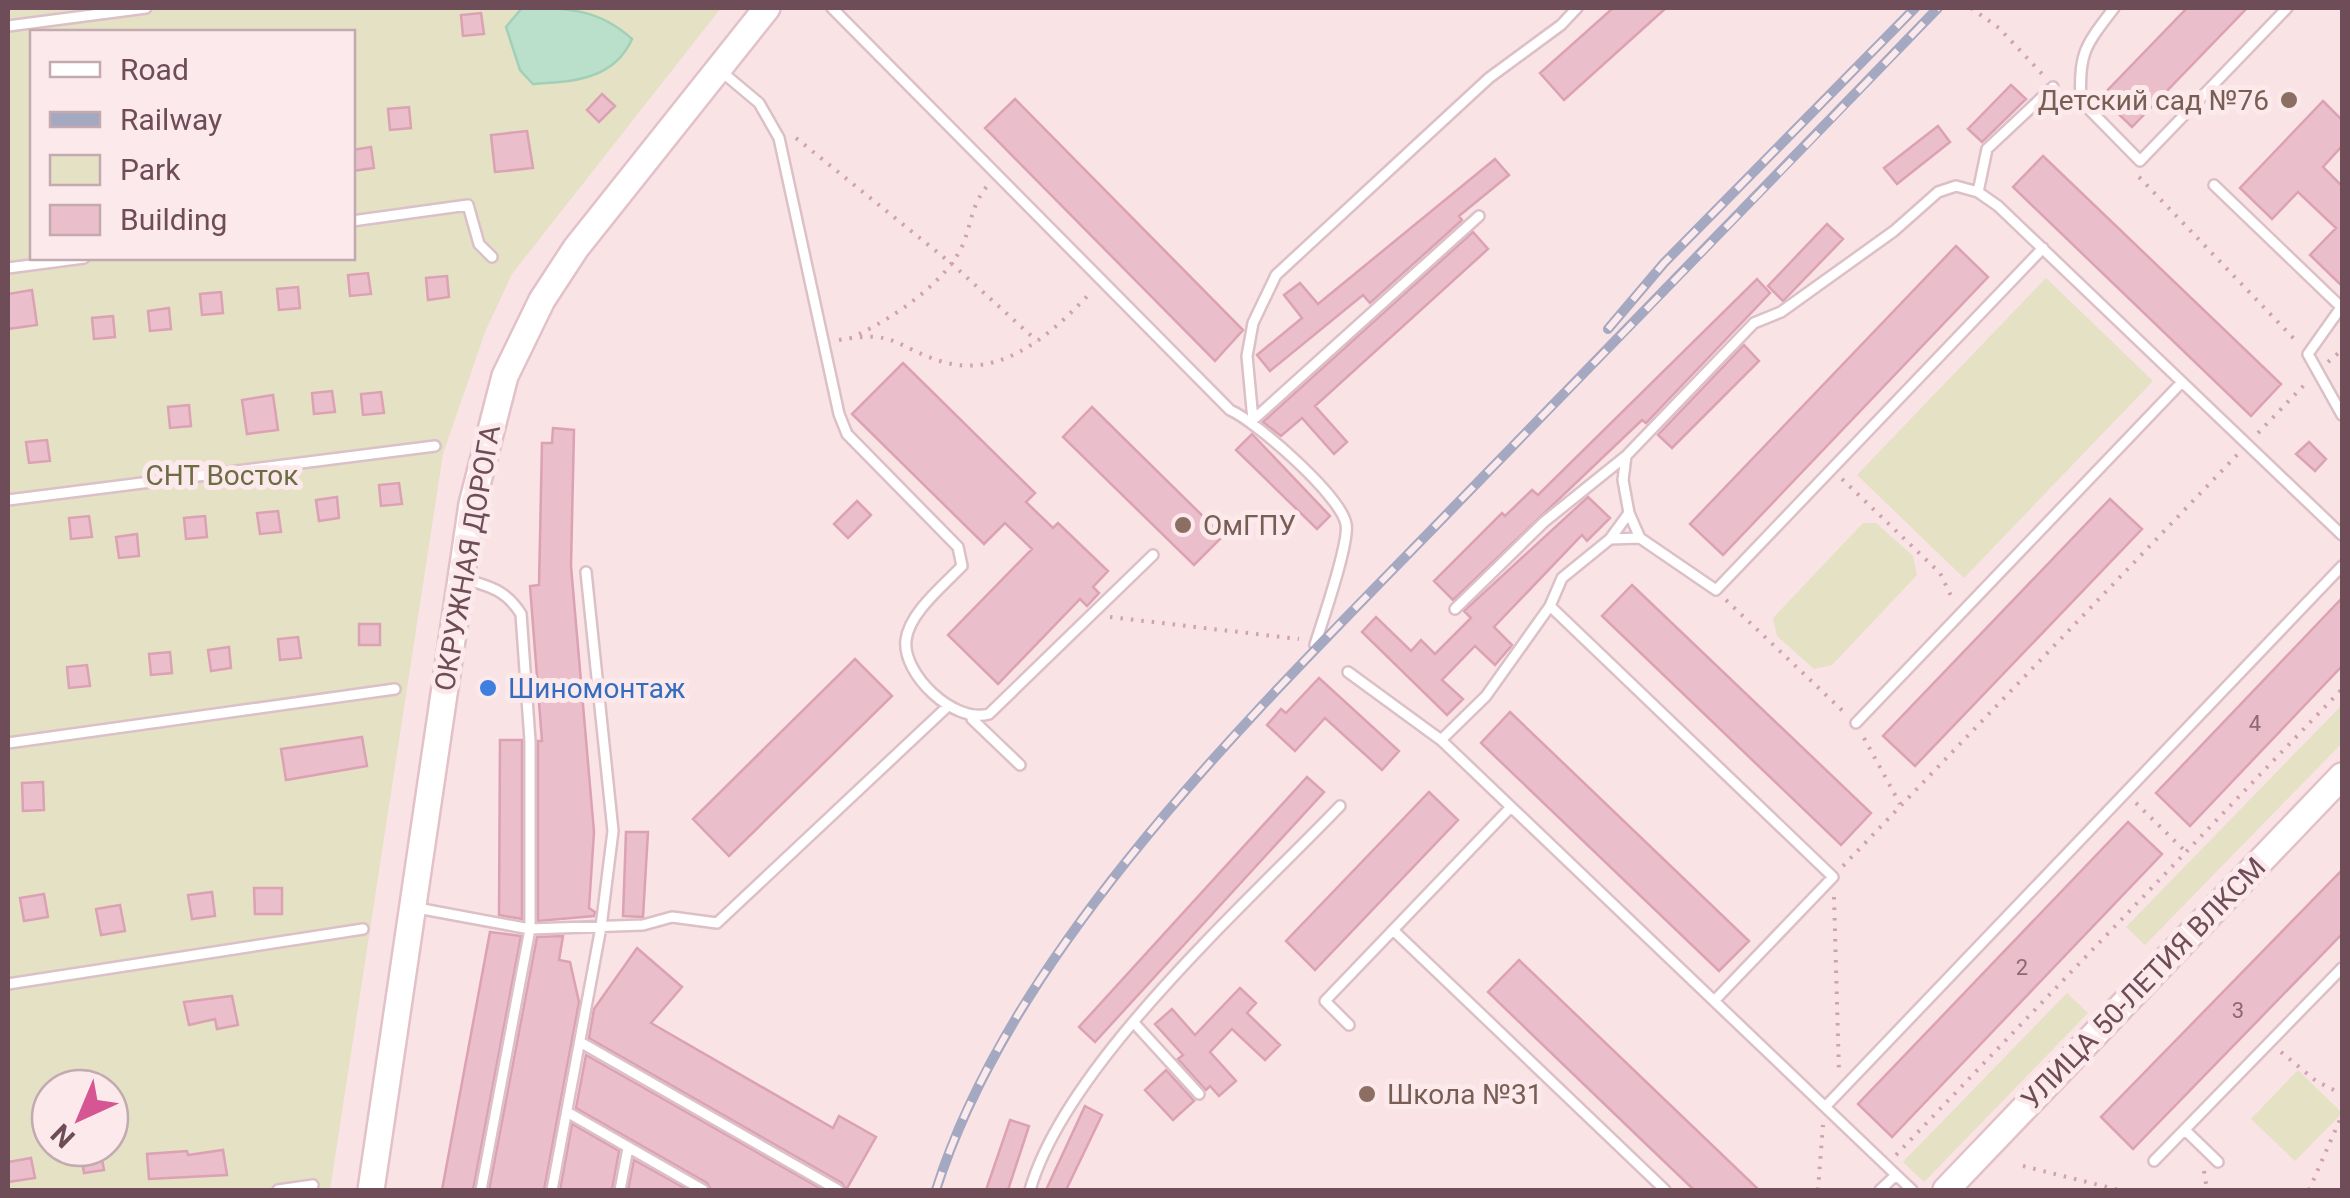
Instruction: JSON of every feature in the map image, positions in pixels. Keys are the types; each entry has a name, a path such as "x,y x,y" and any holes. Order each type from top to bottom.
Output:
{"main road":[{"name":"ОКРУЖНАЯ ДОРОГА","path":"371,1190 460,578 493,411 518,346 576,248 716,67 767,8"},
{"name":"УЛИЦА 50-ЛЕТИЯ ВЛКСМ","path":"1947,1190 2342,776"}],"lane":[{"path":"8,26 146,8"},
{"path":"832,8 1230,410 1252,420 1339,508 1346,521 1315,646"},
{"path":"1252,420 1247,356 1253,322 1276,276 1489,78 1561,24 1576,8"},
{"path":"2114,8 2086,42 2079,68 2081,101 2140,161 2286,8"},
{"path":"716,67 771,118 826,342 838,414 846,434 958,547 962,566 912,622 906,641 908,659 947,706 972,719 1020,765"},
{"path":"1978,192 1980,167 1987,150 2053,88"},
{"path":"2214,185 2342,307 2308,354 2342,416"},
{"path":"1455,609 1544,522 1626,456 1754,323 1781,312 1894,231 1938,192 1956,186 1978,192 2043,248 2342,536"},
{"path":"355,221 468,206 479,244 492,256"},
{"path":"1252,420 1480,216"},
{"path":"1626,456 1623,480 1629,513 1640,538 1716,590 2043,248"},
{"path":"8,268 69,260"},
{"path":"1856,724 2182,382"},
{"path":"8,500 436,446"},
{"path":"1441,740 1486,696 1550,606 1569,570 1610,539 1629,513"},
{"path":"1610,539 1640,538"},
{"path":"972,719 989,714 1153,555"},
{"path":"1825,1107 2342,566"},
{"path":"552,1190 601,927 613,832 586,572"},
{"path":"460,578 495,588 511,598 521,614 530,742 530,929 481,1190"},
{"path":"1550,606 1833,877 1714,1001"},
{"path":"1348,672 1441,740 1912,1190"},
{"path":"8,743 395,689"},
{"path":"410,906 530,929 643,926 672,917 717,922 726,918 947,706"},
{"path":"1030,1190 1068,1106 1135,1024 1340,806"},
{"path":"1350,1025 1325,1002 1511,807"},
{"path":"8,984 363,930"},
{"path":"1394,930 1665,1190"},
{"path":"2154,1161 2342,968"},
{"path":"1135,1024 1199,1094"},
{"path":"580,1042 838,1190"},
{"path":"566,1112 697,1189"},
{"path":"2185,1130 2218,1162"},
{"path":"620,1190 628,1148"},
{"path":"1880,1190 1896,1174"},
{"path":"278,1190 313,1184"}],"path":[{"path":"771,118 952,264 1037,342"},
{"path":"2140,161 2140,178 2308,354"},
{"path":"850,338 894,313 952,264 964,241 973,202 997,174"},
{"path":"826,342 873,334 894,338 942,361 980,366 1010,358 1037,342 1078,306"},
{"path":"1840,1092 1833,877 2316,372"},
{"path":"1831,469 1940,572 1960,614"},
{"path":"1716,590 1856,724 1902,805"},
{"path":"1092,615 1294,637 1315,646"},
{"path":"1886,1166 2342,688"},
{"path":"2125,793 2186,852"},
{"path":"2268,1045 2296,1061 2316,1082 2342,1094"},
{"path":"1818,1190 1825,1107"},
{"path":"2309,1190 2342,1115"},
{"path":"2023,1166 2119,1190"}],"green space":[{"name":"СНТ Восток","path":"8,8 721,8 512,274 485,332 443,454 330,1190 8,1190"},
{"path":"2046,278 2153,381 1964,578 1857,475"},
{"path":"1863,523 1876,523 1913,556 1917,575 1832,665 1814,669 1777,636 1773,618"},
{"path":"2342,705 2342,743 2145,945 2126,927"},
{"path":"2067,993 2088,1013 1924,1182 1903,1162"},
{"path":"2298,1070 2342,1113 2295,1161 2251,1119"}],"shaded area":[{"path":"522,8 581,12 607,21 632,39 624,53 603,71 577,80 533,84 520,70 506,27"}],"building":[{"path":"1613,8 1666,8 1564,100 1540,73"},
{"path":"2187,8 2247,8 2132,127 2101,97"},
{"path":"481,13 484,34 463,36 461,15"},
{"path":"2011,85 2026,99 1982,142 1968,129"},
{"path":"602,94 615,106 599,122 587,110"},
{"path":"1015,99 1243,330 1215,361 985,128"},
{"path":"2323,101 2342,120 2342,146 2323,167 2342,186 2342,286 2310,255 2336,228 2298,192 2272,219 2240,188"},
{"path":"409,107 411,128 390,130 388,109"},
{"path":"1938,126 1950,142 1897,184 1884,168"},
{"path":"527,131 533,168 495,172 491,135"},
{"path":"371,147 374,168 355,171 355,150"},
{"path":"2043,156 2281,384 2251,416 2013,187"},
{"path":"1495,159 1509,175 1459,216 1462,220 1370,303 1363,295 1270,371 1257,355 1302,318 1284,295 1300,283 1318,304"},
{"path":"1827,224 1843,239 1783,301 1768,286"},
{"path":"1473,232 1488,249 1315,406 1347,442 1334,454 1302,418 1281,436 1263,422"},
{"path":"1956,246 1988,277 1723,555 1690,524"},
{"path":"368,273 371,294 350,296 348,275"},
{"path":"447,276 449,297 428,300 426,278"},
{"path":"1757,279 1770,293 1646,423 1642,420 1453,600 1434,581 1502,513 1505,516 1532,490 1538,495"},
{"path":"298,287 300,308 279,310 277,289"},
{"path":"32,290 37,325 8,329 8,294"},
{"path":"221,292 223,313 202,315 200,294"},
{"path":"169,308 171,329 150,331 148,311"},
{"path":"113,316 115,337 94,339 92,318"},
{"path":"1744,345 1759,361 1672,448 1658,435"},
{"name":"ОмГПУ","path":"903,363 1035,493 1026,502 1053,528 1058,523 1108,571 1093,587 1099,593 1087,606 1080,599 998,684 948,635 1032,549 1005,523 984,544 852,414"},
{"path":"332,391 335,412 314,414 312,393"},
{"path":"381,392 384,413 363,415 361,394"},
{"path":"273,395 278,430 247,434 242,400"},
{"path":"189,405 191,426 170,428 168,407"},
{"path":"1092,407 1223,536 1194,565 1063,437"},
{"path":"553,428 574,430 571,566 594,832 589,908 595,912 594,916 538,921 538,741 542,741 530,586 539,585 542,443 552,443"},
{"path":"1252,434 1330,516 1317,529 1236,450"},
{"path":"47,440 50,461 29,463 26,442"},
{"path":"2309,442 2326,459 2315,471 2296,454"},
{"path":"399,483 402,504 381,506 379,485"},
{"path":"337,497 339,518 319,521 316,500"},
{"path":"1588,497 1610,518 1587,541 1582,535 1494,627 1512,645 1495,665 1475,646 1442,680 1463,699 1447,715 1362,632 1376,617 1411,651 1421,640 1435,654 1471,618 1464,611"},
{"path":"2110,499 2142,529 1915,766 1883,736"},
{"path":"857,501 871,515 848,538 834,524"},
{"path":"278,511 281,532 260,534 257,513"},
{"path":"89,516 92,537 71,539 69,518"},
{"path":"205,516 207,537 186,539 184,518"},
{"path":"137,534 139,556 119,558 116,537"},
{"path":"1632,585 1871,813 1841,845 1602,616"},
{"path":"2342,598 2342,666 2190,826 2156,793"},
{"path":"359,624 380,624 380,645 359,645"},
{"path":"298,637 301,658 280,660 278,639"},
{"path":"229,647 231,668 211,671 208,650"},
{"path":"170,652 172,673 151,675 149,654"},
{"path":"855,659 892,696 729,856 693,819"},
{"path":"87,665 90,686 69,688 67,667"},
{"path":"1319,678 1399,751 1382,770 1325,718 1295,751 1267,725 1281,709 1286,713"},
{"path":"1510,712 1749,941 1719,971 1481,743"},
{"path":"362,737 367,766 286,780 281,749"},
{"path":"500,740 522,740 522,919 499,915"},
{"path":"1307,777 1324,792 1095,1042 1079,1027"},
{"path":"43,782 44,810 23,811 22,783"},
{"path":"1429,792 1458,820 1315,970 1286,941"},
{"path":"2128,822 2162,854 1892,1137 1858,1104"},
{"path":"626,832 648,832 643,917 623,916"},
{"path":"2342,870 2342,934 2133,1149 2101,1117"},
{"path":"254,888 282,888 282,914 255,914"},
{"path":"212,892 215,916 192,919 188,895"},
{"path":"44,894 48,917 24,921 20,898"},
{"path":"120,905 125,931 101,935 96,909"},
{"path":"490,932 521,936 473,1190 442,1190"},
{"path":"563,936 559,960 570,962 579,1002 544,1190 489,1190 537,937"},
{"path":"637,948 682,987 651,1023 833,1128 839,1116 876,1137 846,1190 842,1183 589,1038 594,1009"},
{"path":"1519,960 1759,1190 1694,1190 1647,1145 1488,992"},
{"path":"1240,988 1256,1003 1247,1013 1280,1045 1265,1060 1232,1029 1210,1052 1236,1081 1219,1096 1210,1086 1206,1090 1178,1059 1183,1055 1155,1024 1172,1009 1195,1035"},
{"path":"232,996 238,1025 217,1029 215,1019 189,1025 184,1002"},
{"path":"586,1055 823,1190 711,1190 707,1183 576,1108"},
{"path":"1166,1070 1194,1101 1173,1120 1145,1090"},
{"path":"1085,1106 1102,1115 1066,1190 1046,1190"},
{"path":"1010,1120 1029,1126 1008,1190 986,1190"},
{"path":"572,1124 619,1151 612,1190 560,1190"},
{"path":"223,1150 227,1175 149,1179 147,1154 187,1151 188,1155"},
{"path":"30,1158 35,1178 8,1182 8,1162"},
{"path":"634,1160 688,1190 628,1190"},
{"path":"83,1168 104,1168 104,1170 84,1173"}],"railway":[{"path":"1608,329 1664,263 1915,8"},
{"path":"936,1190 973,1097 1024,1005 1085,915 1154,828 1302,663 1938,8"}],"place":[{"name":"Детский сад №76","path":"2289,100"},
{"name":"ОмГПУ","path":"1183,525"},
{"name":"Шиномонтаж","path":"488,688"},
{"name":"Школа №31","path":"1367,1094"}]}
